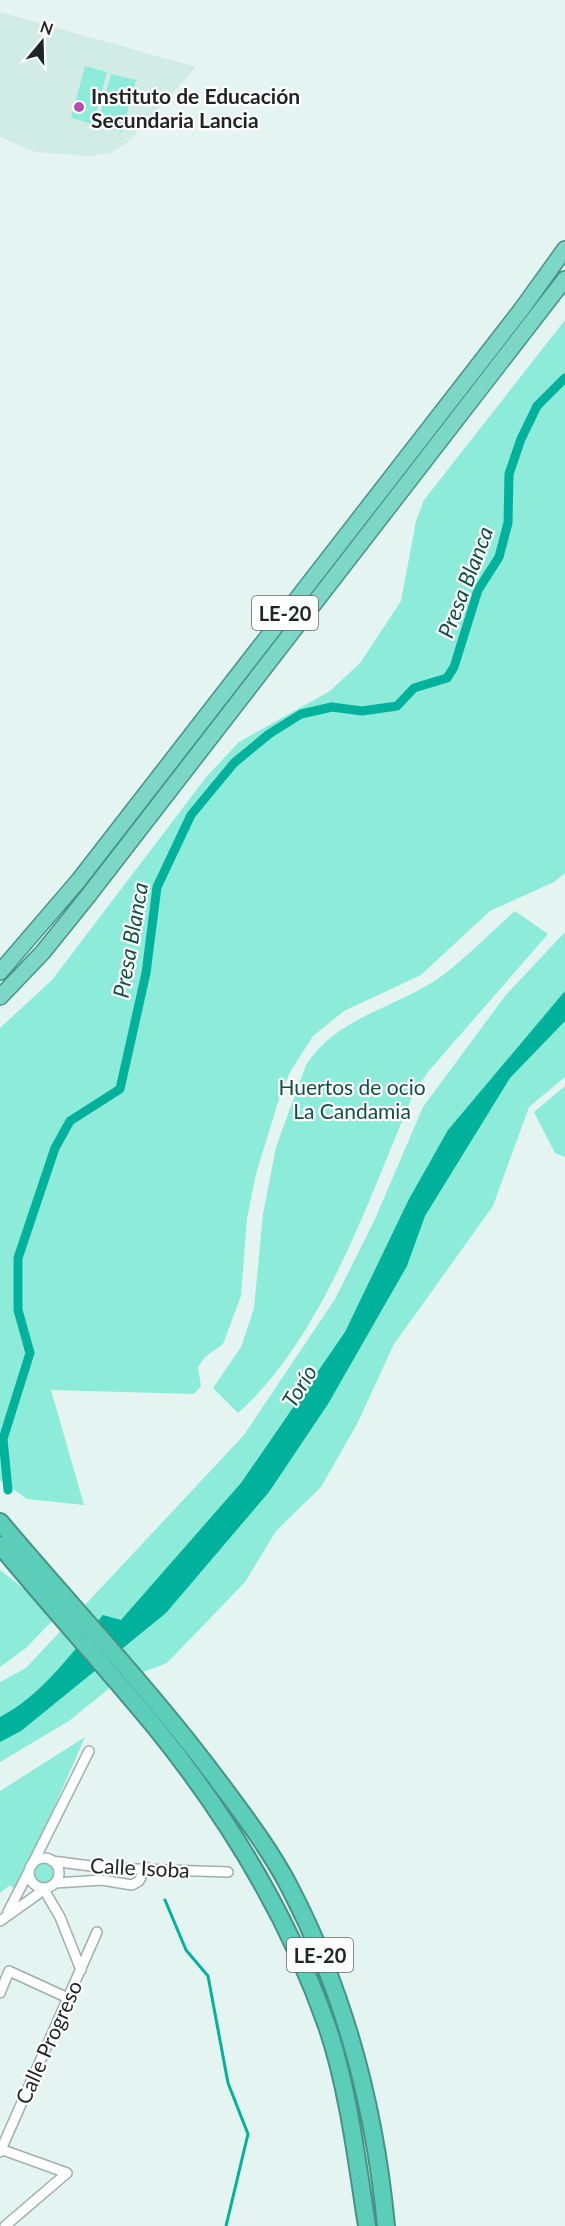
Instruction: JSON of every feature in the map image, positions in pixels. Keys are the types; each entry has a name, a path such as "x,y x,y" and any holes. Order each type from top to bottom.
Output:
{"highway":[{"name":"LE-20","path":"0,972 79,880 521,310 565,249"},
{"name":"LE-20","path":"0,997 43,952 88,896 565,279"},
{"name":"LE-20","path":"0,1522 52,1595 261,1840 290,1886 311,1932 358,2062 383,2194 386,2226"},
{"name":"LE-20","path":"0,1545 15,1564 52,1595"},
{"name":"LE-20","path":"164,1725 242,1848 295,1945 328,2028 352,2130 368,2226"}],"street":[{"path":"0,1551 15,1564"},
{"path":"3,1919 89,1751"},
{"path":"44,1838 49,1860 59,1873 55,1883"},
{"path":"49,1860 37,1860 31,1868 33,1884 43,1888 60,1917 81,1970"},
{"name":"Calle Isoba","path":"49,1860 106,1868 228,1872"},
{"path":"3,1919 43,1888 55,1883 102,1880 132,1885 139,1881 146,1868"},
{"name":"Calle Progreso","path":"0,2150 97,1932"},
{"path":"0,1993 9,1971 68,1998"},
{"path":"0,2150 67,2173 5,2226"}],"shaded area":[{"name":"Instituto de Educación Secundaria Lancia","path":"0,12 196,67 128,142 111,153 89,156 35,152 0,137"},
{"path":"565,991 565,1021 510,1078 425,1216 407,1266 328,1404 269,1492 166,1613 21,1731 0,1742 0,1717 16,1708 44,1685 103,1615 121,1620 241,1483 345,1332 409,1199 448,1130"}],"green space":[{"path":"85,66 107,72 93,124 71,118"},
{"path":"111,74 136,80 122,132 97,125"},
{"path":"565,320 565,873 554,882 490,911 421,975 344,1011 313,1036 290,1072 279,1099 256,1174 247,1218 241,1296 223,1344 205,1357 198,1367 201,1386 194,1394 51,1390 84,1505 27,1499 0,1480 0,1028 52,980 207,776 239,742 330,691 360,663 401,601 416,521 424,500"},
{"name":"Huertos de ocio La Candamia","path":"515,911 548,934 427,1073 412,1097 360,1223 319,1307 295,1346 268,1382 238,1413 213,1388 241,1347 254,1308 263,1214 276,1147 306,1065 319,1048 334,1035 443,975"},
{"path":"565,932 565,1077 529,1107 493,1206 394,1344 357,1424 321,1487 276,1531 245,1582 167,1663 117,1682 69,1721 0,1762 0,1682 26,1668 244,1435 335,1299 375,1219 423,1107 505,996"},
{"path":"565,1086 565,1157 555,1153 534,1112"},
{"path":"0,1570 33,1596 53,1620 26,1648 0,1667"},
{"path":"85,1737 17,1892 10,1885 0,1893 0,1791"},
{"path":"44,1862 52,1865 55,1873 52,1881 44,1884 36,1881 33,1873 36,1865"}],"waterway":[{"name":"Presa Blanca","path":"8,1490 3,1439 30,1353 18,1310 18,1258 55,1148 70,1121 120,1089 146,973 157,887 191,815 234,763 269,734 301,714 332,707 362,711 397,706 414,688 447,678 454,667 478,590 499,557 508,523 509,474 521,439 537,406 565,378"},
{"path":"165,1900 186,1950 208,1976 228,2083 248,2134 226,2226"}],"place":[{"name":"Instituto de Educación Secundaria Lancia","path":"79,107"}],"water label":[{"name":"Torío","path":"299,1386"}]}
